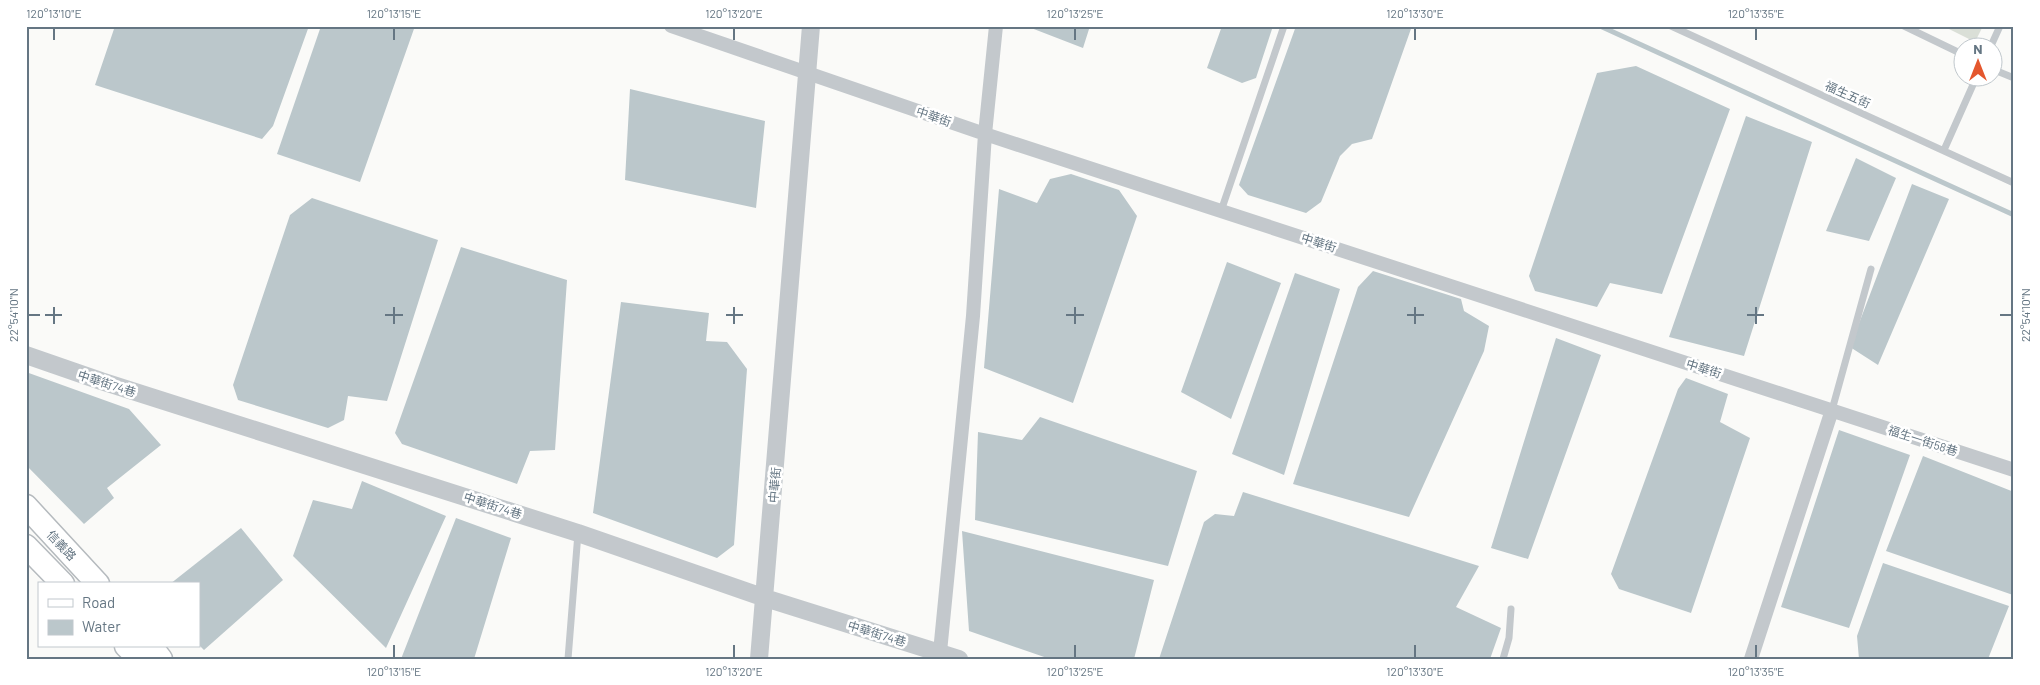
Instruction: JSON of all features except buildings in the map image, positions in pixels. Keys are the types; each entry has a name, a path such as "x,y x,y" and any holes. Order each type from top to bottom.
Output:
{"main road":[{"name":"信義路","path":"26,506 96,582"},
{"name":"信義路","path":"26,546 62,582"},
{"path":"128,648 139,659"},
{"path":"153,648 161,659"}],"street":[{"name":"中華街","path":"671,26 807,71 985,134 1832,410"},
{"name":"中華街","path":"759,659 811,26"},
{"path":"940,652 973,316 985,134 996,26"},
{"name":"中華街74巷","path":"26,355 101,382 578,533 765,598 959,659"},
{"path":"1751,659 1832,410"},
{"name":"福生一街58巷","path":"1832,410 2014,470"}],"lane":[{"path":"1221,211 1284,26"},
{"name":"福生五街","path":"1672,26 2014,183"},
{"path":"1904,26 1952,49"},
{"path":"1995,38 2000,26"},
{"path":"2002,73 2014,78"},
{"path":"1944,150 1972,88"},
{"path":"1832,410 1872,269"},
{"path":"568,659 578,533"},
{"path":"1503,659 1509,638 1511,609"}],"shaded area":[{"path":"1943,26 1983,26 1977,38 1967,38"}],"water":[{"path":"115,26 309,26 273,126 262,139 95,85"},
{"path":"321,26 415,26 360,182 277,154"},
{"path":"1026,26 1090,26 1083,48"},
{"path":"1222,26 1273,26 1256,78 1242,83 1207,68"},
{"path":"1296,26 1412,26 1372,139 1352,144 1340,156 1321,202 1306,213 1248,195 1239,185"},
{"path":"1636,66 1730,109 1662,294 1610,283 1597,307 1535,291 1529,276 1597,73"},
{"path":"630,89 765,121 756,208 625,180"},
{"path":"1746,116 1812,142 1744,356 1669,337"},
{"path":"1856,158 1896,178 1869,241 1826,231"},
{"path":"1071,174 1119,190 1137,216 1073,403 984,368 999,189 1037,203 1050,179"},
{"path":"1912,184 1949,199 1878,365 1850,347"},
{"path":"312,198 438,240 387,401 348,396 344,420 328,428 238,400 233,385 290,215"},
{"path":"461,247 567,280 555,450 530,451 517,484 402,444 395,433"},
{"path":"1227,262 1281,283 1231,419 1181,392"},
{"path":"1373,271 1461,299 1464,311 1489,326 1484,351 1409,517 1293,484 1358,287"},
{"path":"1295,273 1340,289 1284,475 1232,454"},
{"path":"621,302 709,313 706,341 727,342 747,369 734,545 717,558 593,513"},
{"path":"1556,338 1601,355 1528,559 1491,548"},
{"path":"26,372 129,409 161,445 107,488 114,498 84,524 26,465"},
{"path":"1686,378 1728,394 1720,422 1750,438 1691,613 1619,589 1611,574 1678,389"},
{"path":"1040,417 1197,471 1168,566 975,520 978,432 1022,440"},
{"path":"1839,430 1910,455 1849,628 1781,607"},
{"path":"1923,456 2014,492 2013,595 1886,551"},
{"path":"362,481 446,516 386,648 293,556 313,500 352,509"},
{"path":"1243,492 1479,566 1456,607 1501,628 1490,659 1159,659 1204,522 1215,514 1234,516"},
{"path":"456,518 511,538 474,659 401,659"},
{"path":"241,528 283,580 204,650 200,646 200,582 173,582"},
{"path":"962,531 1154,580 1134,659 1050,659 969,631"},
{"path":"1883,563 2009,606 1988,659 1859,659 1857,636"}],"waterway":[{"path":"1600,26 2014,215"}]}
